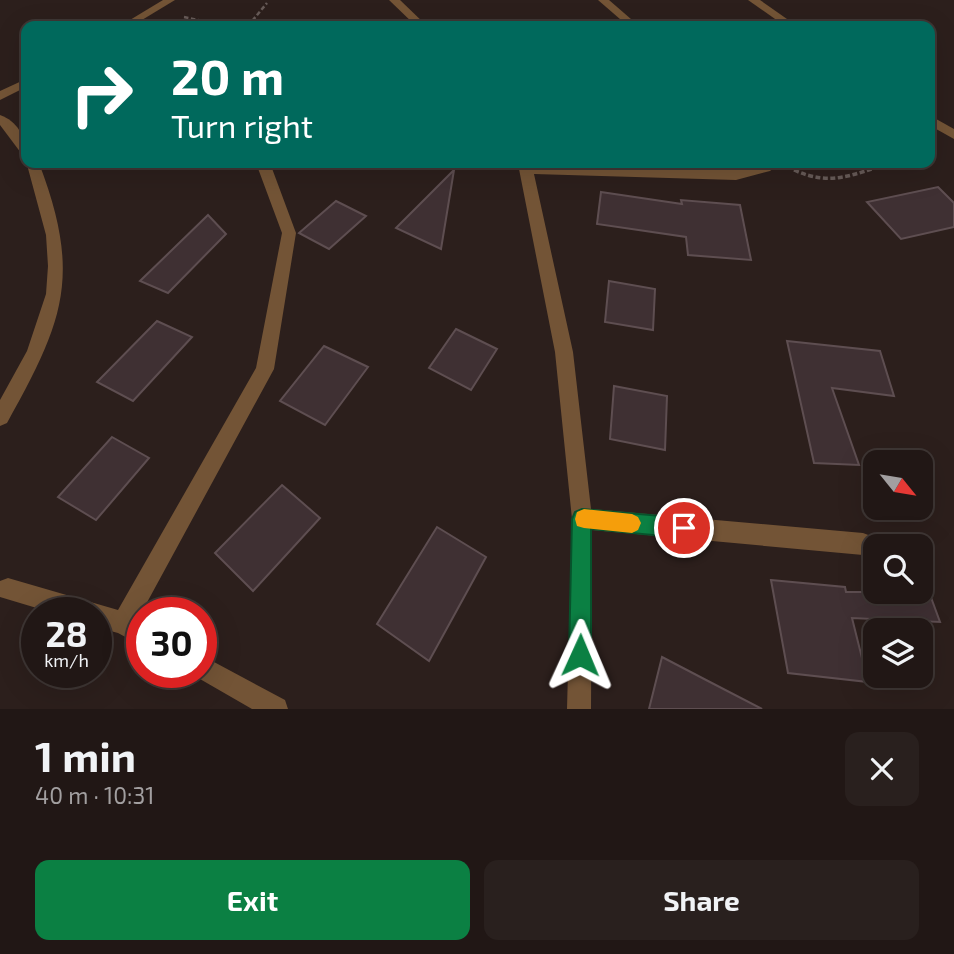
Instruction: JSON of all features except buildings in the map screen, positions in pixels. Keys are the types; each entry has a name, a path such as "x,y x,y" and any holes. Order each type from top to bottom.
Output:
{"street":[{"path":"134,21 170,0"},
{"path":"394,0 417,21"},
{"path":"603,0 628,21"},
{"path":"753,0 784,21"},
{"path":"0,96 21,85"},
{"path":"0,119 9,126 21,143"},
{"path":"935,123 954,135"},
{"path":"0,417 34,359 56,292 57,243 34,168"},
{"path":"148,597 265,369 289,233 265,168"},
{"path":"524,168 564,352 582,519 579,709"},
{"path":"571,168 736,175 765,168"},
{"path":"582,519 863,544"},
{"path":"8,589 35,597"},
{"path":"217,676 276,709"}],"path":[{"path":"252,21 267,3"},
{"path":"153,10 204,21"},
{"path":"792,169 812,180 827,182 873,168"}],"slow traffic":[{"path":"584,519 632,523"}],"route":[{"path":"580,655 582,519 684,528"}]}
